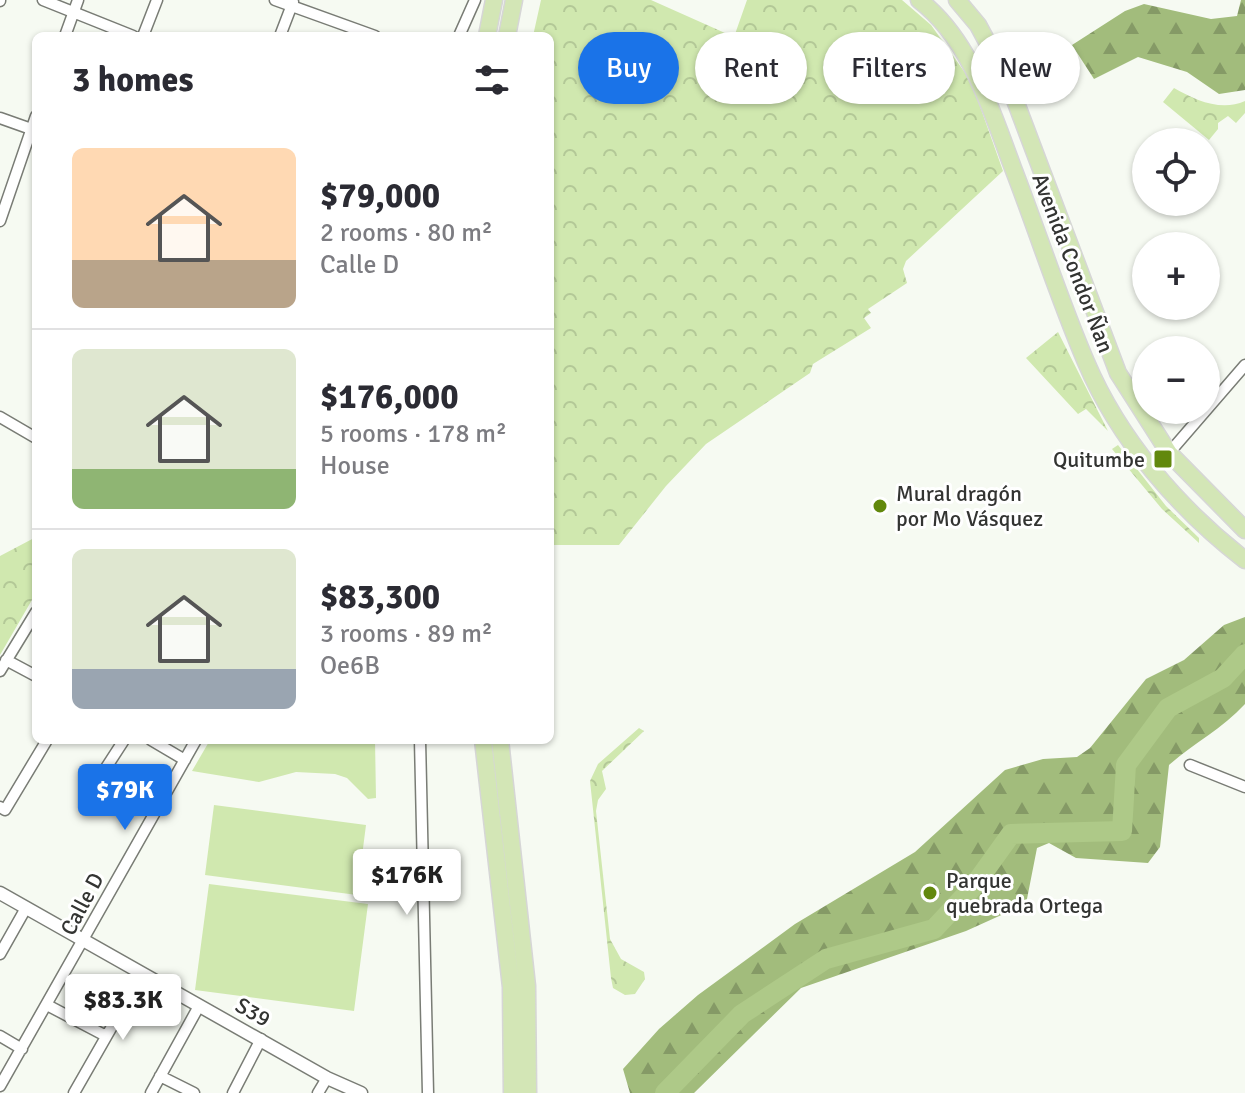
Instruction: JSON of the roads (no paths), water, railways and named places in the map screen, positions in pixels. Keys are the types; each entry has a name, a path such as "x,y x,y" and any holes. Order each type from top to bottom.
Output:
{"main road":[{"path":"488,32 494,0"},
{"path":"508,32 514,0"},
{"name":"Avenida Condor Ñan","path":"919,0 944,25 981,83 1086,363 1110,411 1150,467 1218,538 1245,560"},
{"name":"Avenida Condor Ñan","path":"957,0 978,25 1007,79 1118,373 1169,453 1245,530"},
{"path":"483,744 511,987 512,1093"},
{"path":"500,744 527,995 528,1093"},
{"path":"490,814 508,813"}],"street":[{"path":"43,0 123,32"},
{"path":"66,32 78,0"},
{"path":"145,32 157,0"},
{"path":"275,0 293,3 363,32"},
{"path":"461,32 475,0"},
{"path":"282,32 293,3"},
{"path":"0,118 32,129"},
{"path":"0,220 32,135"},
{"path":"1169,453 1245,365"},
{"path":"0,417 32,436"},
{"path":"0,671 32,618"},
{"path":"6,660 32,674"},
{"path":"0,807 5,810 45,744"},
{"path":"91,791 121,744"},
{"path":"158,744 185,760"},
{"name":"Calle D","path":"0,1086 85,941 194,744"},
{"path":"420,744 428,1093"},
{"path":"1190,765 1245,787"},
{"name":"S39","path":"0,893 327,1078 361,1093"},
{"path":"0,954 26,908"},
{"path":"74,1093 142,974"},
{"path":"47,1005 106,1036"},
{"path":"151,1093 199,1006"},
{"path":"0,1036 22,1049"},
{"path":"233,1093 261,1039"},
{"path":"160,1076 194,1093"},
{"path":"318,1093 327,1078"}],"waterway":[{"path":"665,1093 742,1014 826,959 934,929 973,887 1011,834 1122,831 1126,765 1168,708 1223,678 1245,654"}],"place":[{"name":"Quitumbe","path":"1163,459"},
{"name":"Mural dragón por Mo Vásquez","path":"880,506"},
{"name":"Parque quebrada Ortega","path":"930,893"}]}
